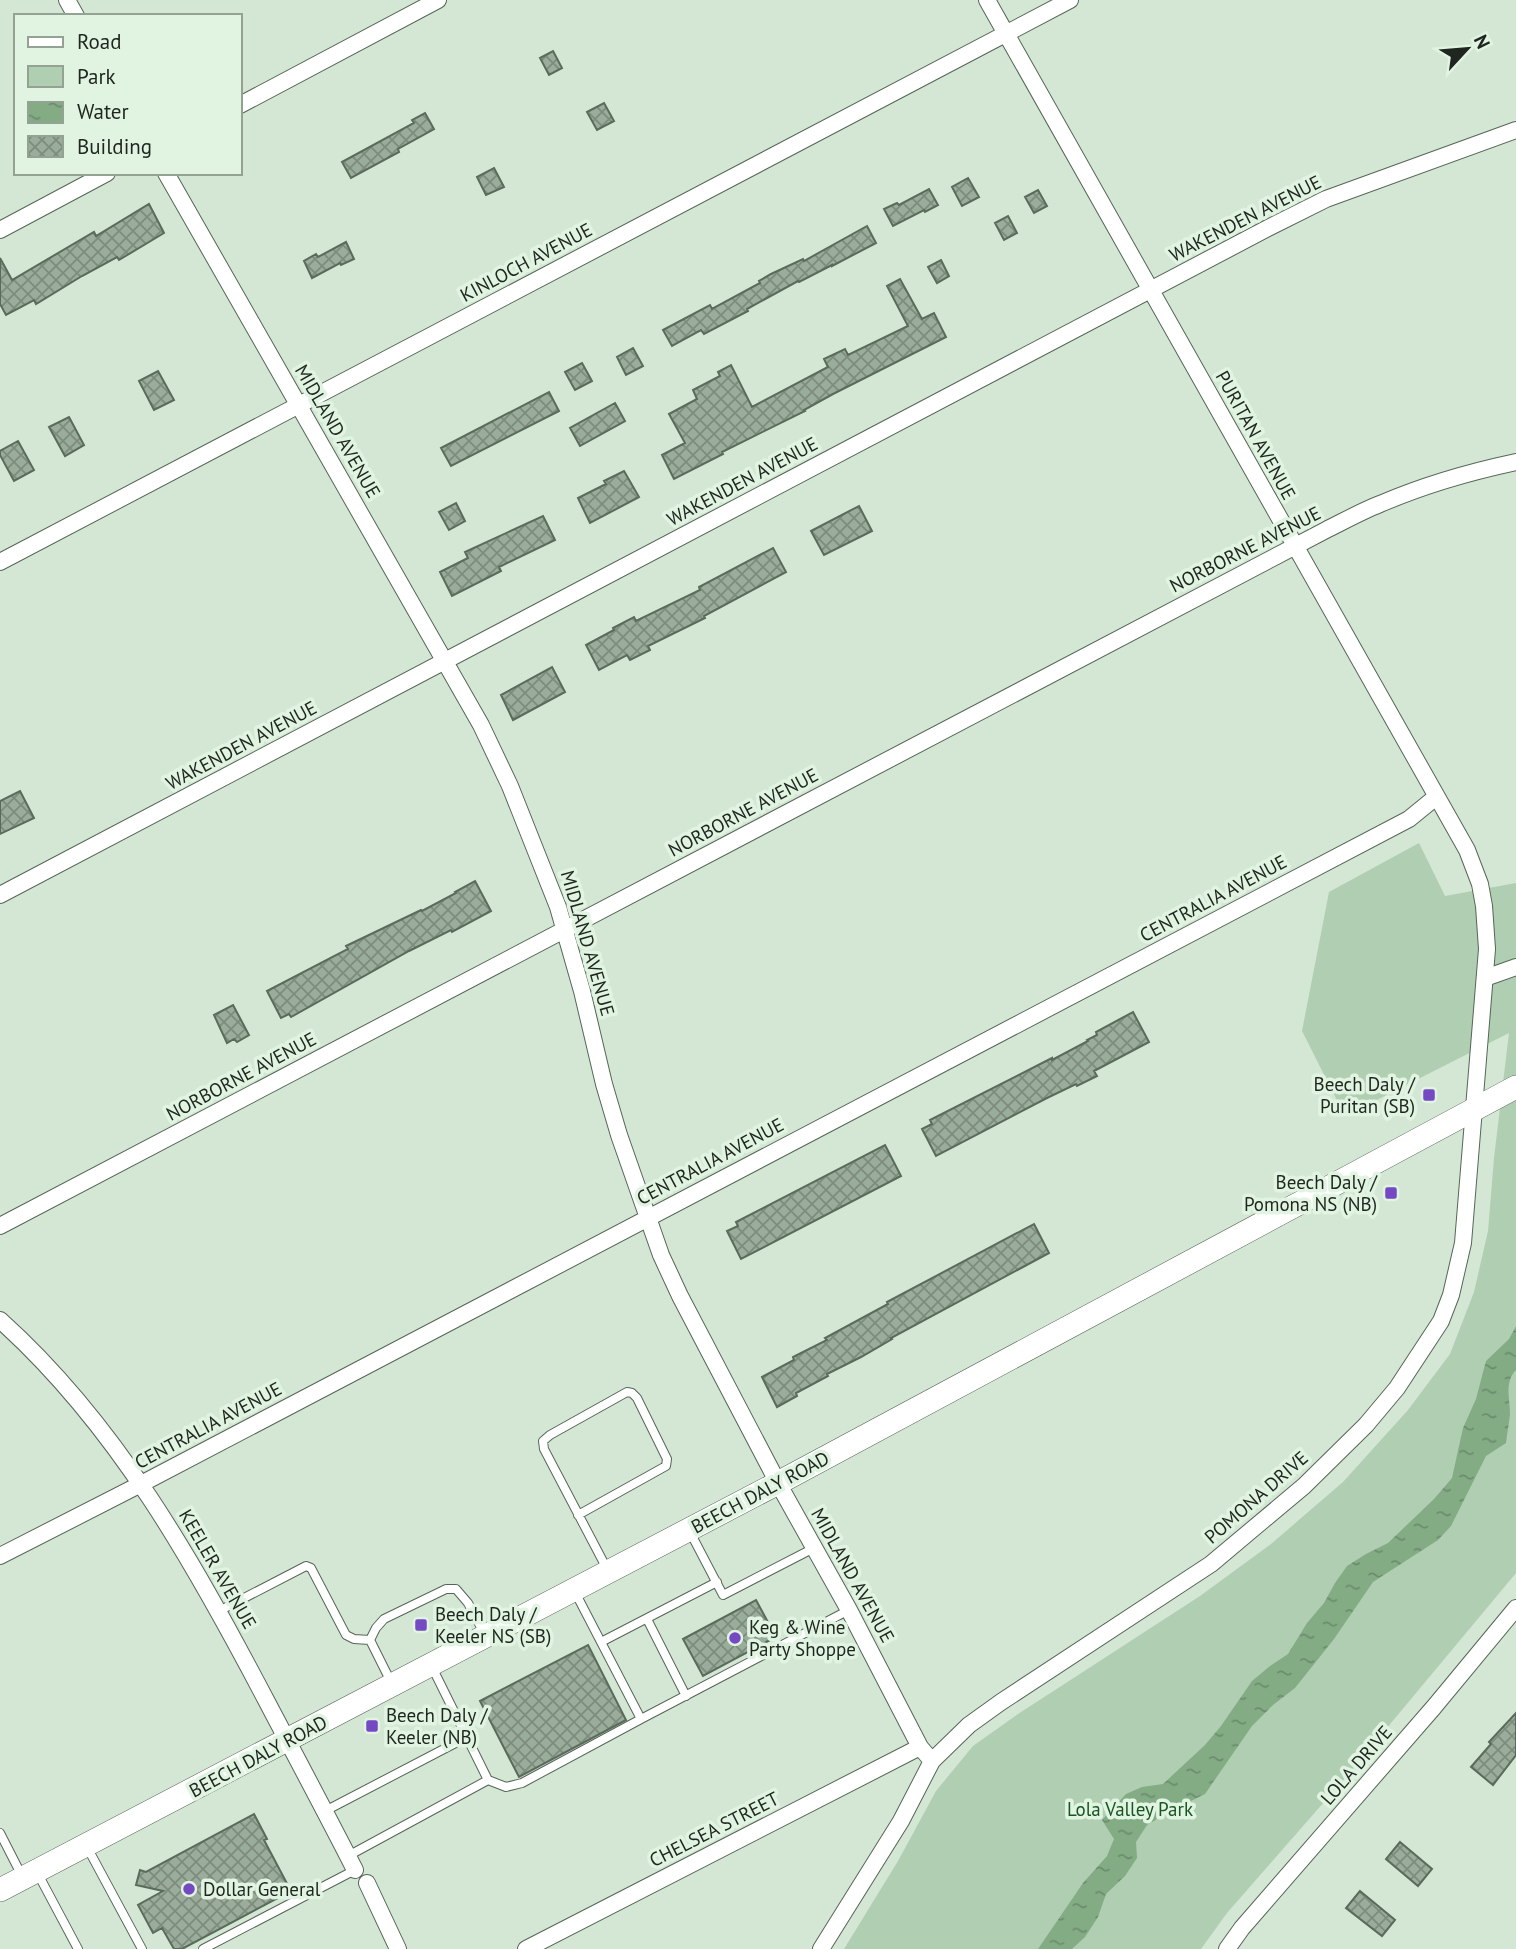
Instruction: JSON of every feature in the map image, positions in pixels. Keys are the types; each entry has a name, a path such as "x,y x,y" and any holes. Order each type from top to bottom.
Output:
{"main road":[{"name":"BEECH DALY ROAD","path":"0,1890 778,1483 1516,1087"}],"street":[{"path":"242,104 439,0"},
{"name":"PURITAN AVENUE","path":"986,0 1467,850 1480,884 1487,927 1485,978"},
{"name":"KINLOCH AVENUE","path":"0,562 1070,0"},
{"name":"WAKENDEN AVENUE","path":"0,895 1326,199 1516,130"},
{"path":"0,230 103,175"},
{"name":"MIDLAND AVENUE","path":"167,175 481,725 510,786 558,907 619,1135 661,1255 778,1483 849,1610 920,1746 932,1761"},
{"name":"NORBORNE AVENUE","path":"0,1226 1295,546 1377,505 1439,481 1516,462"},
{"name":"CENTRALIA AVENUE","path":"0,1556 1409,819 1436,797"},
{"path":"1485,978 1516,967"},
{"name":"POMONA DRIVE","path":"821,1949 901,1821 932,1761 969,1725 990,1710 1210,1564 1304,1486 1366,1425 1397,1388 1441,1321 1451,1295 1463,1243 1485,978"},
{"name":"KEELER AVENUE","path":"0,1320 67,1388 141,1484 219,1611 351,1863"},
{"name":"LOLA DRIVE","path":"1227,1949 1242,1928 1434,1707 1516,1608"},
{"name":"CHELSEA STREET","path":"526,1949 920,1746"},
{"path":"367,1883 398,1949"}],"lane":[{"path":"579,1515 666,1466 667,1459 632,1392 627,1392 543,1441 544,1449 579,1515 609,1571"},
{"path":"689,1529 723,1595 814,1548"},
{"path":"219,1611 306,1566 311,1568 346,1635 354,1639 370,1640"},
{"path":"601,1642 717,1582"},
{"path":"370,1640 384,1619 446,1589 456,1589 468,1603 486,1636"},
{"path":"574,1590 641,1719"},
{"path":"431,1665 488,1780 506,1787 514,1786 849,1610"},
{"path":"647,1619 686,1696"},
{"path":"370,1640 392,1685"},
{"path":"325,1811 467,1737"},
{"path":"204,1949 488,1780"},
{"path":"0,1833 78,1949"},
{"path":"86,1845 142,1949"}],"green space":[{"name":"Lola Valley Park","path":"1419,843 1445,896 1516,883 1516,1573 1346,1777 1227,1913 1201,1949 844,1949 898,1861 936,1791 973,1746 1200,1596 1271,1544 1343,1482 1408,1410 1450,1354 1474,1292 1488,1231 1509,1033 1345,1116 1302,1031 1329,892"}],"water":[{"path":"1516,1326 1516,1370 1509,1386 1510,1414 1506,1443 1486,1456 1451,1526 1438,1540 1373,1582 1334,1639 1295,1688 1252,1726 1205,1794 1147,1825 1136,1842 1137,1858 1125,1876 1106,1894 1098,1917 1085,1937 1072,1949 1038,1949 1083,1883 1107,1856 1114,1839 1102,1820 1126,1794 1142,1787 1163,1784 1205,1745 1252,1681 1288,1654 1347,1566 1388,1543 1452,1478 1463,1428 1476,1399 1486,1361 1509,1339"}],"building":[{"path":"553,51 562,68 549,75 540,58"},
{"path":"604,103 614,121 597,130 587,112"},
{"path":"425,113 434,129 351,178 342,162 414,123 412,120"},
{"path":"494,168 504,187 486,195 477,177"},
{"path":"968,178 979,197 962,206 952,187"},
{"path":"929,189 938,205 893,226 884,209 897,203 899,205"},
{"path":"1038,190 1047,206 1034,213 1025,197"},
{"path":"149,204 164,233 119,260 117,257 82,276 36,304 34,300 6,315 0,304 0,258 12,280 94,232 96,236"},
{"path":"1008,216 1017,233 1004,240 995,223"},
{"path":"867,226 876,243 798,281 704,334 701,330 672,346 663,330 710,305 712,309 760,283 759,281 771,274 803,259 804,261"},
{"path":"346,242 354,259 341,265 340,263 312,278 304,261 316,254 318,257"},
{"path":"941,260 949,276 937,283 928,267"},
{"path":"900,279 922,319 934,313 946,337 674,479 662,455 685,443 669,414 697,399 693,390 720,376 718,372 731,365 752,407 828,367 824,359 845,349 848,355 908,326 887,286"},
{"path":"633,348 643,366 626,375 617,357"},
{"path":"582,363 592,381 575,390 565,372"},
{"path":"158,371 174,400 154,410 139,381"},
{"path":"549,392 559,411 451,466 441,448"},
{"path":"615,403 625,421 580,446 570,428"},
{"path":"69,417 84,445 65,456 49,427"},
{"path":"18,441 34,470 14,481 0,451"},
{"path":"624,471 639,497 590,523 578,498"},
{"path":"456,503 465,521 449,530 439,512"},
{"path":"859,506 872,531 824,555 811,531"},
{"path":"543,516 555,540 499,567 501,571 452,596 440,572 468,558 465,552"},
{"path":"773,548 786,572 704,616 705,618 648,646 650,650 630,660 627,655 599,670 586,645 634,617 636,621 700,590 699,587"},
{"path":"552,667 565,692 513,720 501,695"},
{"path":"20,791 34,818 0,834 0,801"},
{"path":"475,881 491,911 409,951 291,1017 289,1014 281,1018 267,991 348,949 346,946 422,911"},
{"path":"233,1005 249,1035 237,1042 234,1039 227,1043 214,1015"},
{"path":"1133,1012 1149,1042 1094,1071 1097,1076 1047,1098 936,1156 922,1129 932,1124 930,1120 1088,1041 1097,1035 1096,1032"},
{"path":"885,1145 901,1176 741,1259 727,1231 738,1226 736,1222"},
{"path":"1034,1224 1049,1253 827,1374 828,1376 777,1407 762,1377 827,1340 825,1338 888,1304 887,1302"},
{"path":"756,1600 776,1637 703,1676 683,1639"},
{"path":"588,1645 626,1720 519,1777 480,1701"},
{"path":"1516,1713 1516,1755 1493,1785 1471,1767 1491,1744 1489,1742"},
{"path":"254,1814 267,1839 264,1840 291,1891 182,1949 174,1949 162,1928 153,1933 138,1905 163,1891 136,1885 140,1870 146,1872"},
{"path":"1400,1842 1432,1869 1418,1886 1386,1859"},
{"path":"1360,1891 1395,1920 1382,1936 1346,1908"}],"place":[{"name":"Beech Daly / Puritan (SB)","path":"1429,1095"},
{"name":"Beech Daly / Pomona NS (NB)","path":"1391,1193"},
{"name":"Beech Daly / Keeler NS (SB)","path":"421,1625"},
{"name":"Keg & Wine Party Shoppe","path":"735,1638"},
{"name":"Beech Daly / Keeler (NB)","path":"372,1726"},
{"name":"Dollar General","path":"189,1889"}]}
